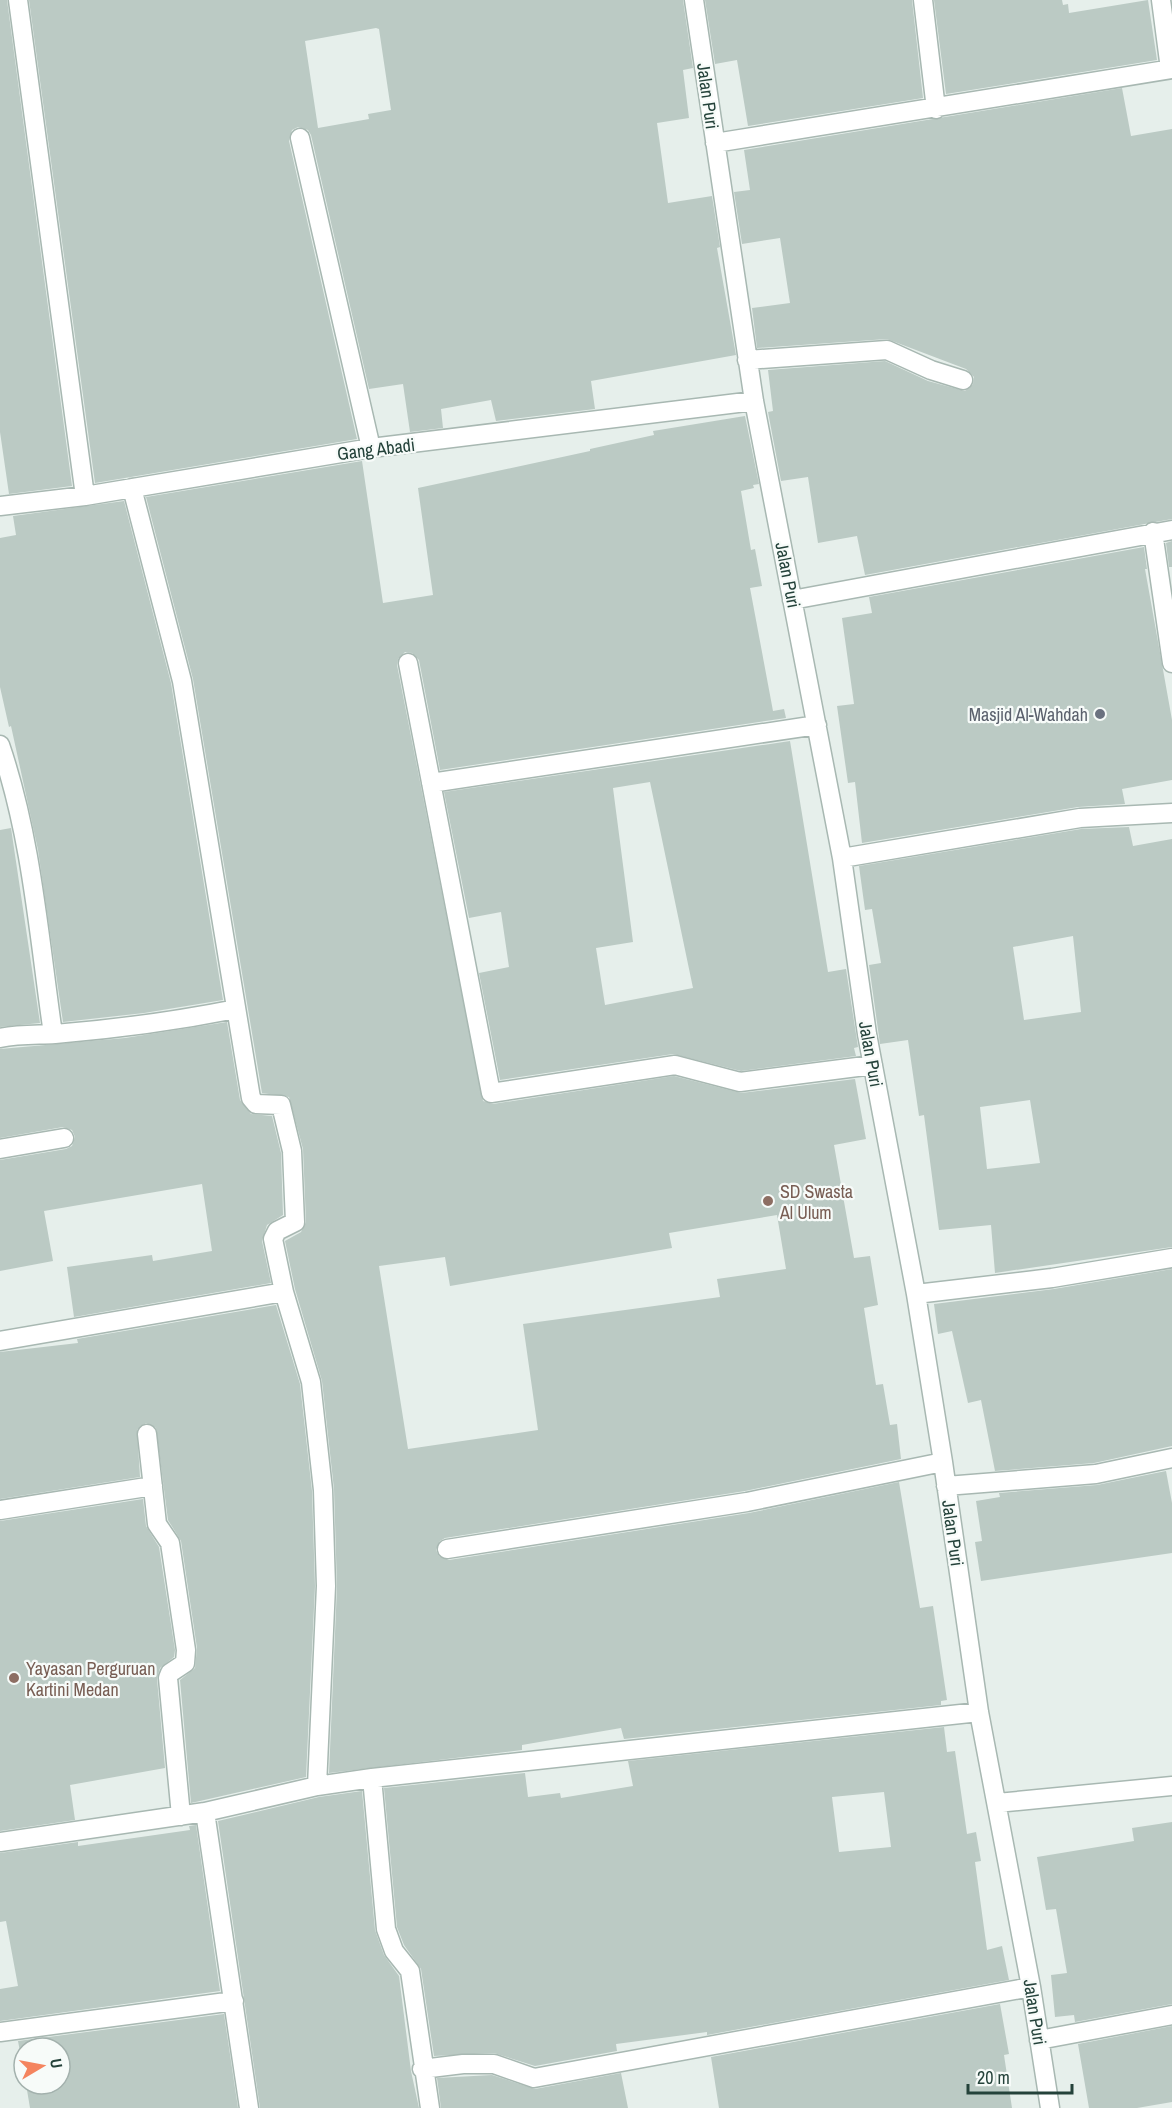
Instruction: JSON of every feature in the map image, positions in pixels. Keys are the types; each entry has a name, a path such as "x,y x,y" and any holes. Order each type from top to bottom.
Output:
{"street":[{"path":"18,0 85,496"},
{"name":"Jalan Puri","path":"694,0 753,401 842,858 873,1065 916,1294 980,1712 1031,1987 1050,2108"},
{"path":"923,0 936,109"},
{"path":"715,143 936,109 1171,69 1161,0"},
{"path":"300,138 370,448"},
{"path":"747,360 887,350 931,370 963,380"},
{"name":"Gang Abadi","path":"0,506 85,496 370,448 753,401"},
{"path":"132,488 182,681 251,1098 256,1104 281,1105 292,1151 296,1219 295,1222 277,1231 273,1239 284,1292 311,1382 323,1490 326,1586 317,1786"},
{"path":"792,600 1172,530"},
{"path":"1153,532 1172,663"},
{"path":"408,663 491,1093 675,1065 740,1082 873,1065"},
{"path":"431,783 817,725"},
{"path":"0,745 13,784 27,854 53,1034"},
{"path":"842,858 1080,818 1172,813"},
{"path":"0,1038 18,1034 53,1034 170,1023 236,1009"},
{"path":"0,1149 64,1138"},
{"path":"916,1294 1052,1278 1172,1258"},
{"path":"0,1341 284,1292"},
{"path":"147,1434 157,1524 170,1543 186,1650 185,1663 170,1673 168,1678 181,1815"},
{"path":"946,1486 1096,1474 1172,1458"},
{"path":"447,1549 747,1502 943,1462"},
{"path":"0,1510 153,1486"},
{"path":"0,1842 206,1812 317,1786 372,1778 980,1712"},
{"path":"372,1778 386,1929 394,1952 410,1971 422,2069 430,2108"},
{"path":"997,1803 1172,1786"},
{"path":"206,1812 249,2108"},
{"path":"422,2069 463,2064 494,2064 534,2078 1031,1987"},
{"path":"0,2032 234,2001"},
{"path":"1039,2040 1172,2015"}],"building":[{"path":"0,0 7,0 72,486 9,494 0,432"},
{"path":"29,0 683,0 693,68 683,70 689,118 657,123 668,203 712,196 720,247 717,248 736,355 591,381 595,409 496,421 491,400 441,409 443,428 410,432 403,384 369,389 311,135 308,130 298,127 292,130 289,141 357,439 95,483","holes":["379,29 391,110 368,114 369,119 318,128 305,41"]},
{"path":"705,0 912,0 923,98 748,126 737,60 715,64"},
{"path":"934,0 1062,0 1063,5 1068,4 1069,13 1148,0 1157,60 946,94"},
{"path":"1122,88 1131,136 1172,129 1172,519 865,575 857,536 818,543 808,477 781,481 768,412 773,411 768,370 885,361 928,381 965,391 973,384 974,377 966,369 887,339 757,348 752,308 790,303 780,238 742,244 734,192 750,190 744,150"},
{"path":"745,416 759,484 753,485 754,488 741,491 751,550 755,549 762,586 750,588 773,711 784,709 786,718 440,770 419,660 412,653 405,652 398,659 397,665 483,1101 493,1104 674,1076 741,1093 855,1079 866,1139 834,1145 854,1258 870,1256 878,1305 864,1308 876,1385 883,1384 890,1425 897,1424 901,1459 745,1491 445,1538 440,1541 436,1550 439,1556 449,1560 749,1513 899,1482 920,1608 933,1606 947,1700 941,1701 941,1705 624,1739 621,1728 522,1745 522,1750 329,1773 337,1587 334,1489 322,1381 295,1289 285,1241 301,1232 306,1222 303,1149 289,1097 262,1093 193,679 146,497 362,461 383,603 433,595 418,488 590,451 590,449 654,435 653,431","holes":["777,1215 786,1269 717,1279 720,1297 523,1324 538,1430 408,1449 379,1266 445,1257 450,1286 672,1248 669,1233"]},
{"path":"124,501 171,683 223,1000 144,1013 63,1022 38,850 11,726 9,727 0,687 0,538 16,535 13,516"},
{"path":"1172,541 1172,567 1169,567 1166,543"},
{"path":"1144,547 1147,569 1145,569 1172,720 1172,780 1122,789 1125,804 1078,807 862,843 855,782 848,783 837,706 854,704 842,618 872,613 869,597"},
{"path":"790,741 828,972 846,969 858,1047 854,1048 856,1056 741,1071 673,1054 500,1080 479,973 509,967 501,912 469,918 444,792","holes":["650,782 693,988 605,1005 596,948 633,942 613,788"]},
{"path":"1129,827 1133,846 1172,839 1172,1247 995,1273 991,1225 939,1230 924,1115 919,1116 908,1040 880,1044 869,965 881,963 872,909 865,910 859,866 1081,829","holes":["1073,936 1081,1012 1024,1020 1013,947","1030,1100 1040,1163 987,1169 980,1107"]},
{"path":"11,828 40,1023 0,1027 0,830"},
{"path":"227,1022 240,1100 251,1114 272,1116 281,1153 283,1215 267,1225 262,1241 271,1283 74,1317 67,1267 152,1255 153,1261 212,1251 202,1184 44,1211 53,1261 0,1271 0,1160 66,1149 72,1146 75,1137 72,1130 63,1127 0,1138 0,1049 125,1038"},
{"path":"1172,1269 1172,1446 1094,1463 995,1471 981,1400 968,1403 952,1331 938,1334 934,1304 1054,1289"},
{"path":"276,1305 300,1384 312,1491 315,1586 306,1777 191,1803 180,1680 195,1668 197,1648 181,1541 168,1520 156,1428 146,1423 137,1430 140,1477 0,1499 0,1352 78,1343 77,1339"},
{"path":"1166,1471 1172,1503 1172,1553 981,1581 975,1542 982,1541 976,1501 1000,1497 999,1493 1097,1485"},
{"path":"143,1499 146,1526 159,1547 175,1650 174,1657 160,1668 157,1679 165,1768 70,1785 75,1820 0,1831 0,1521"},
{"path":"944,1727 947,1752 955,1751 967,1834 976,1832 981,1861 975,1862 987,1950 1002,1946 1009,1980 707,2035 707,2032 616,2044 617,2051 535,2066 494,2053 434,2056 421,1969 404,1945 397,1927 384,1788 525,1773 528,1797 560,1793 561,1798 633,1786 628,1761","holes":["884,1792 891,1847 839,1852 832,1797"]},
{"path":"362,1791 375,1930 384,1955 399,1976 411,2071 419,2108 260,2108 218,1821 319,1797"},
{"path":"1172,1822 1172,2004 1075,2022 1074,2015 1055,2017 1051,1975 1067,1973 1056,1909 1046,1910 1037,1857 1134,1841 1132,1828"},
{"path":"196,1825 220,1991 0,2021 0,1989 18,1986 6,1921 0,1922 0,1853 78,1842 78,1846 190,1830 189,1826"},
{"path":"1000,2004 1009,2054 1004,2055 1012,2108 719,2108 711,2057"},
{"path":"224,2014 238,2108 30,2108 28,2096 72,2096 72,2036 56,2036"},
{"path":"1172,2026 1172,2102 1137,2108 1089,2108 1078,2044"},
{"path":"621,2073 628,2108 441,2108 437,2078 492,2075 535,2089"}],"place":[{"name":"Masjid Al-Wahdah","path":"1100,714"},
{"name":"SD Swasta Al Ulum","path":"768,1201"},
{"name":"Yayasan Perguruan Kartini Medan","path":"14,1678"}]}
